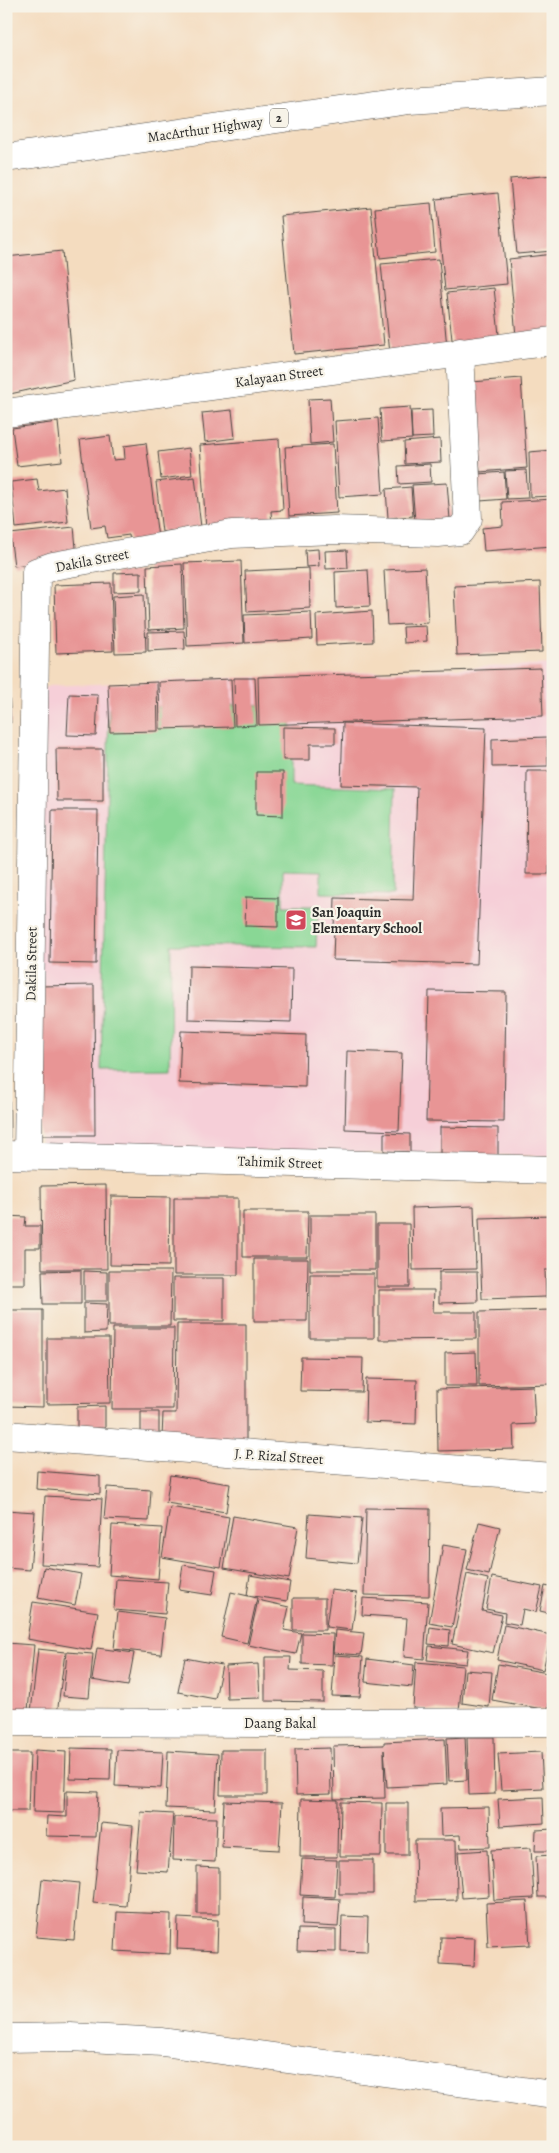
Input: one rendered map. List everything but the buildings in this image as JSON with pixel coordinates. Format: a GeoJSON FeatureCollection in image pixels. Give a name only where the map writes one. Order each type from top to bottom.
{"type":"FeatureCollection","features":[{"type":"Feature","properties":{"kind":"main road","name":"MacArthur Highway"},"geometry":{"type":"LineString","coordinates":[[6,158],[409,100],[553,91]]}},
{"type":"Feature","properties":{"kind":"main road","name":"Kalayaan Street"},"geometry":{"type":"LineString","coordinates":[[6,413],[553,341]]}},
{"type":"Feature","properties":{"kind":"main road","name":"Dakila Street"},"geometry":{"type":"LineString","coordinates":[[17,1155],[36,572],[53,566],[232,534],[334,530],[438,533],[460,531],[468,519],[460,352]]}},
{"type":"Feature","properties":{"kind":"main road","name":"Tahimik Street"},"geometry":{"type":"LineString","coordinates":[[17,1155],[553,1170]]}},
{"type":"Feature","properties":{"kind":"main road","name":"J. P. Rizal Street"},"geometry":{"type":"LineString","coordinates":[[6,1435],[553,1477]]}},
{"type":"Feature","properties":{"kind":"main road","name":"Daang Bakal"},"geometry":{"type":"LineString","coordinates":[[6,1722],[553,1722]]}},
{"type":"Feature","properties":{"kind":"main road"},"geometry":{"type":"LineString","coordinates":[[6,2038],[70,2037],[162,2042],[553,2095]]}},
{"type":"Feature","properties":{"kind":"shaded area","name":"San Joaquin Elementary School"},"geometry":{"type":"Polygon","coordinates":[[[553,664],[553,1156],[41,1148],[37,691],[49,686],[553,664]]]}},
{"type":"Feature","properties":{"kind":"green space"},"geometry":{"type":"Polygon","coordinates":[[[291,704],[291,785],[395,789],[393,895],[321,893],[321,871],[283,870],[283,906],[318,906],[316,947],[171,945],[170,1069],[101,1070],[109,708],[291,704]]]}},
{"type":"Feature","properties":{"kind":"place","name":"San Joaquin Elementary School"},"geometry":{"type":"Point","coordinates":[296,920]}}]}
